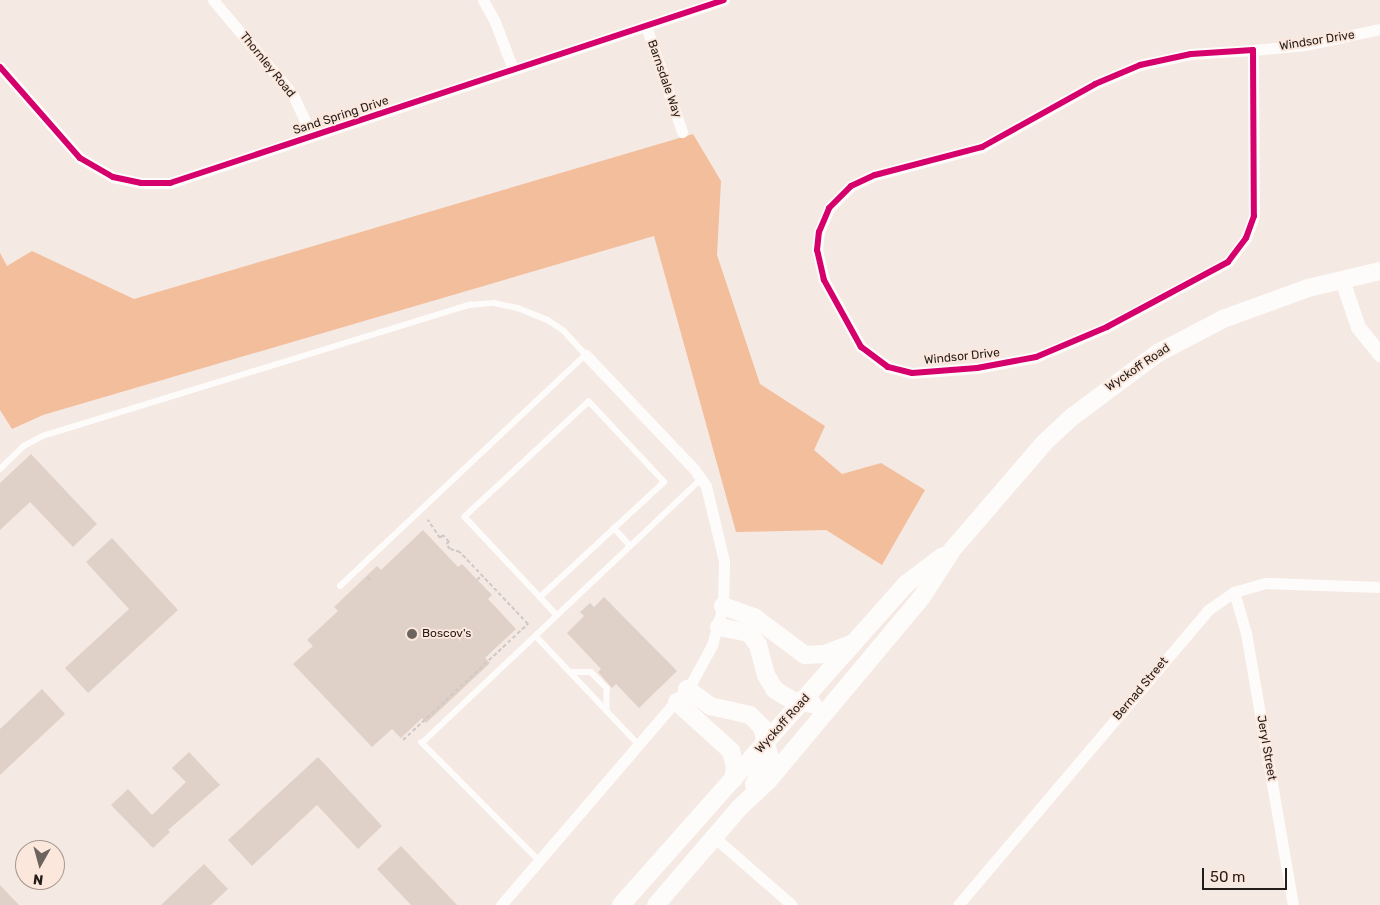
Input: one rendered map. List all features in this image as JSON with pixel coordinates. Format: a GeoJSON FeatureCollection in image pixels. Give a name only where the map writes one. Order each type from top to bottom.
{"type":"FeatureCollection","features":[{"type":"Feature","properties":{"kind":"main road","name":"Wyckoff Road"},"geometry":{"type":"LineString","coordinates":[[656,905],[739,808],[768,781],[922,597],[952,550],[1045,442],[1124,376],[1187,336],[1231,315],[1276,298],[1380,271]]}},
{"type":"Feature","properties":{"kind":"main road","name":"Wyckoff Road"},"geometry":{"type":"LineString","coordinates":[[621,905],[768,742],[906,584],[952,550]]}},
{"type":"Feature","properties":{"kind":"main road"},"geometry":{"type":"LineString","coordinates":[[723,606],[754,617],[806,655],[825,654],[853,643]]}},
{"type":"Feature","properties":{"kind":"main road"},"geometry":{"type":"LineString","coordinates":[[719,627],[749,633],[760,650],[766,675],[772,687],[783,696],[802,703],[837,698]]}},
{"type":"Feature","properties":{"kind":"main road"},"geometry":{"type":"LineString","coordinates":[[682,696],[710,706],[750,715],[762,727],[768,742],[766,766],[739,808]]}},
{"type":"Feature","properties":{"kind":"main road"},"geometry":{"type":"LineString","coordinates":[[682,696],[731,751],[735,767],[733,780]]}},
{"type":"Feature","properties":{"kind":"street","name":"Thornley Road"},"geometry":{"type":"LineString","coordinates":[[213,0],[288,87],[312,136]]}},
{"type":"Feature","properties":{"kind":"street"},"geometry":{"type":"LineString","coordinates":[[483,0],[514,69]]}},
{"type":"Feature","properties":{"kind":"street","name":"Sand Spring Drive"},"geometry":{"type":"LineString","coordinates":[[0,68],[71,150],[106,174],[131,181],[160,184],[180,180],[724,0]]}},
{"type":"Feature","properties":{"kind":"street","name":"Barnsdale Way"},"geometry":{"type":"LineString","coordinates":[[646,26],[682,132]]}},
{"type":"Feature","properties":{"kind":"street","name":"Windsor Drive"},"geometry":{"type":"LineString","coordinates":[[1253,50],[1255,206],[1246,238],[1228,262],[1107,327],[1036,357],[984,367],[912,373],[888,366],[862,346],[824,280],[817,250],[819,232],[829,208],[851,186],[875,175],[952,157],[982,147],[1095,84],[1140,65],[1183,56],[1305,45],[1380,29]]}},
{"type":"Feature","properties":{"kind":"street"},"geometry":{"type":"LineString","coordinates":[[1342,280],[1358,327],[1380,354]]}},
{"type":"Feature","properties":{"kind":"street"},"geometry":{"type":"LineString","coordinates":[[501,905],[682,696],[704,662],[719,627],[723,606],[726,582],[722,549],[710,496],[702,478],[586,355]]}},
{"type":"Feature","properties":{"kind":"street","name":"Bernad Street"},"geometry":{"type":"LineString","coordinates":[[958,905],[1201,616],[1234,592],[1266,583],[1380,587]]}},
{"type":"Feature","properties":{"kind":"street","name":"Jeryl Street"},"geometry":{"type":"LineString","coordinates":[[1234,592],[1246,633],[1293,905]]}},
{"type":"Feature","properties":{"kind":"street"},"geometry":{"type":"LineString","coordinates":[[714,837],[792,905]]}},
{"type":"Feature","properties":{"kind":"lane"},"geometry":{"type":"LineString","coordinates":[[0,469],[24,446],[43,436],[470,304],[506,304],[541,317],[563,330],[586,355],[341,586]]}},
{"type":"Feature","properties":{"kind":"lane"},"geometry":{"type":"LineString","coordinates":[[540,597],[664,482],[589,402],[465,517],[557,616]]}},
{"type":"Feature","properties":{"kind":"lane"},"geometry":{"type":"LineString","coordinates":[[540,862],[422,743],[702,478]]}},
{"type":"Feature","properties":{"kind":"lane"},"geometry":{"type":"LineString","coordinates":[[614,528],[630,545]]}},
{"type":"Feature","properties":{"kind":"lane"},"geometry":{"type":"LineString","coordinates":[[536,636],[639,746]]}},
{"type":"Feature","properties":{"kind":"lane"},"geometry":{"type":"LineString","coordinates":[[570,672],[591,672],[607,688],[609,695],[606,711]]}},
{"type":"Feature","properties":{"kind":"path"},"geometry":{"type":"LineString","coordinates":[[403,740],[528,624],[460,552],[450,549],[446,544],[448,542],[443,536],[440,538],[428,520]]}},
{"type":"Feature","properties":{"kind":"path"},"geometry":{"type":"LineString","coordinates":[[478,580],[482,575]]}},
{"type":"Feature","properties":{"kind":"path"},"geometry":{"type":"LineString","coordinates":[[367,577],[370,580]]}},
{"type":"Feature","properties":{"kind":"shaded area"},"geometry":{"type":"Polygon","coordinates":[[[693,134],[721,181],[717,255],[760,384],[825,426],[814,450],[842,474],[881,463],[925,490],[882,565],[826,530],[736,532],[654,236],[43,415],[12,429],[0,410],[0,253],[7,266],[32,251],[134,299],[693,134]]]}},
{"type":"Feature","properties":{"kind":"building"},"geometry":{"type":"Polygon","coordinates":[[[31,454],[97,524],[73,547],[30,502],[0,530],[0,483],[31,454]]]}},
{"type":"Feature","properties":{"kind":"building","name":"Boscov's"},"geometry":{"type":"Polygon","coordinates":[[[423,530],[458,567],[462,564],[492,595],[488,599],[516,629],[485,658],[490,663],[426,723],[422,718],[401,738],[392,729],[372,747],[293,664],[313,646],[307,640],[338,611],[334,607],[377,566],[381,570],[423,530]]]}},
{"type":"Feature","properties":{"kind":"building"},"geometry":{"type":"Polygon","coordinates":[[[112,538],[178,610],[88,693],[65,668],[129,609],[86,562],[112,538]]]}},
{"type":"Feature","properties":{"kind":"building"},"geometry":{"type":"Polygon","coordinates":[[[604,597],[677,671],[639,708],[616,684],[612,688],[598,672],[601,669],[567,633],[584,616],[580,612],[590,603],[594,607],[604,597]]]}},
{"type":"Feature","properties":{"kind":"building"},"geometry":{"type":"Polygon","coordinates":[[[42,689],[65,714],[0,775],[0,729],[42,689]]]}},
{"type":"Feature","properties":{"kind":"building"},"geometry":{"type":"Polygon","coordinates":[[[189,752],[220,785],[168,830],[170,832],[153,848],[111,805],[128,789],[152,815],[186,782],[172,768],[189,752]]]}},
{"type":"Feature","properties":{"kind":"building"},"geometry":{"type":"Polygon","coordinates":[[[318,757],[382,826],[358,849],[317,805],[252,866],[228,840],[318,757]]]}},
{"type":"Feature","properties":{"kind":"building"},"geometry":{"type":"Polygon","coordinates":[[[401,846],[457,905],[411,905],[377,869],[401,846]]]}},
{"type":"Feature","properties":{"kind":"building"},"geometry":{"type":"Polygon","coordinates":[[[204,864],[228,889],[211,905],[161,905],[204,864]]]}},
{"type":"Feature","properties":{"kind":"building"},"geometry":{"type":"Polygon","coordinates":[[[0,885],[19,905],[0,905],[0,885]]]}},
{"type":"Feature","properties":{"kind":"cycle path"},"geometry":{"type":"LineString","coordinates":[[0,67],[80,158],[113,177],[141,183],[170,183],[724,0]]}},
{"type":"Feature","properties":{"kind":"cycle path"},"geometry":{"type":"LineString","coordinates":[[1253,50],[1254,216],[1246,238],[1228,262],[1107,327],[1036,357],[977,368],[912,373],[888,367],[861,347],[824,280],[817,250],[819,232],[829,208],[851,186],[875,175],[982,147],[1095,84],[1140,65],[1191,54],[1253,50]]}},
{"type":"Feature","properties":{"kind":"place","name":"Boscov's"},"geometry":{"type":"Point","coordinates":[412,634]}}]}
